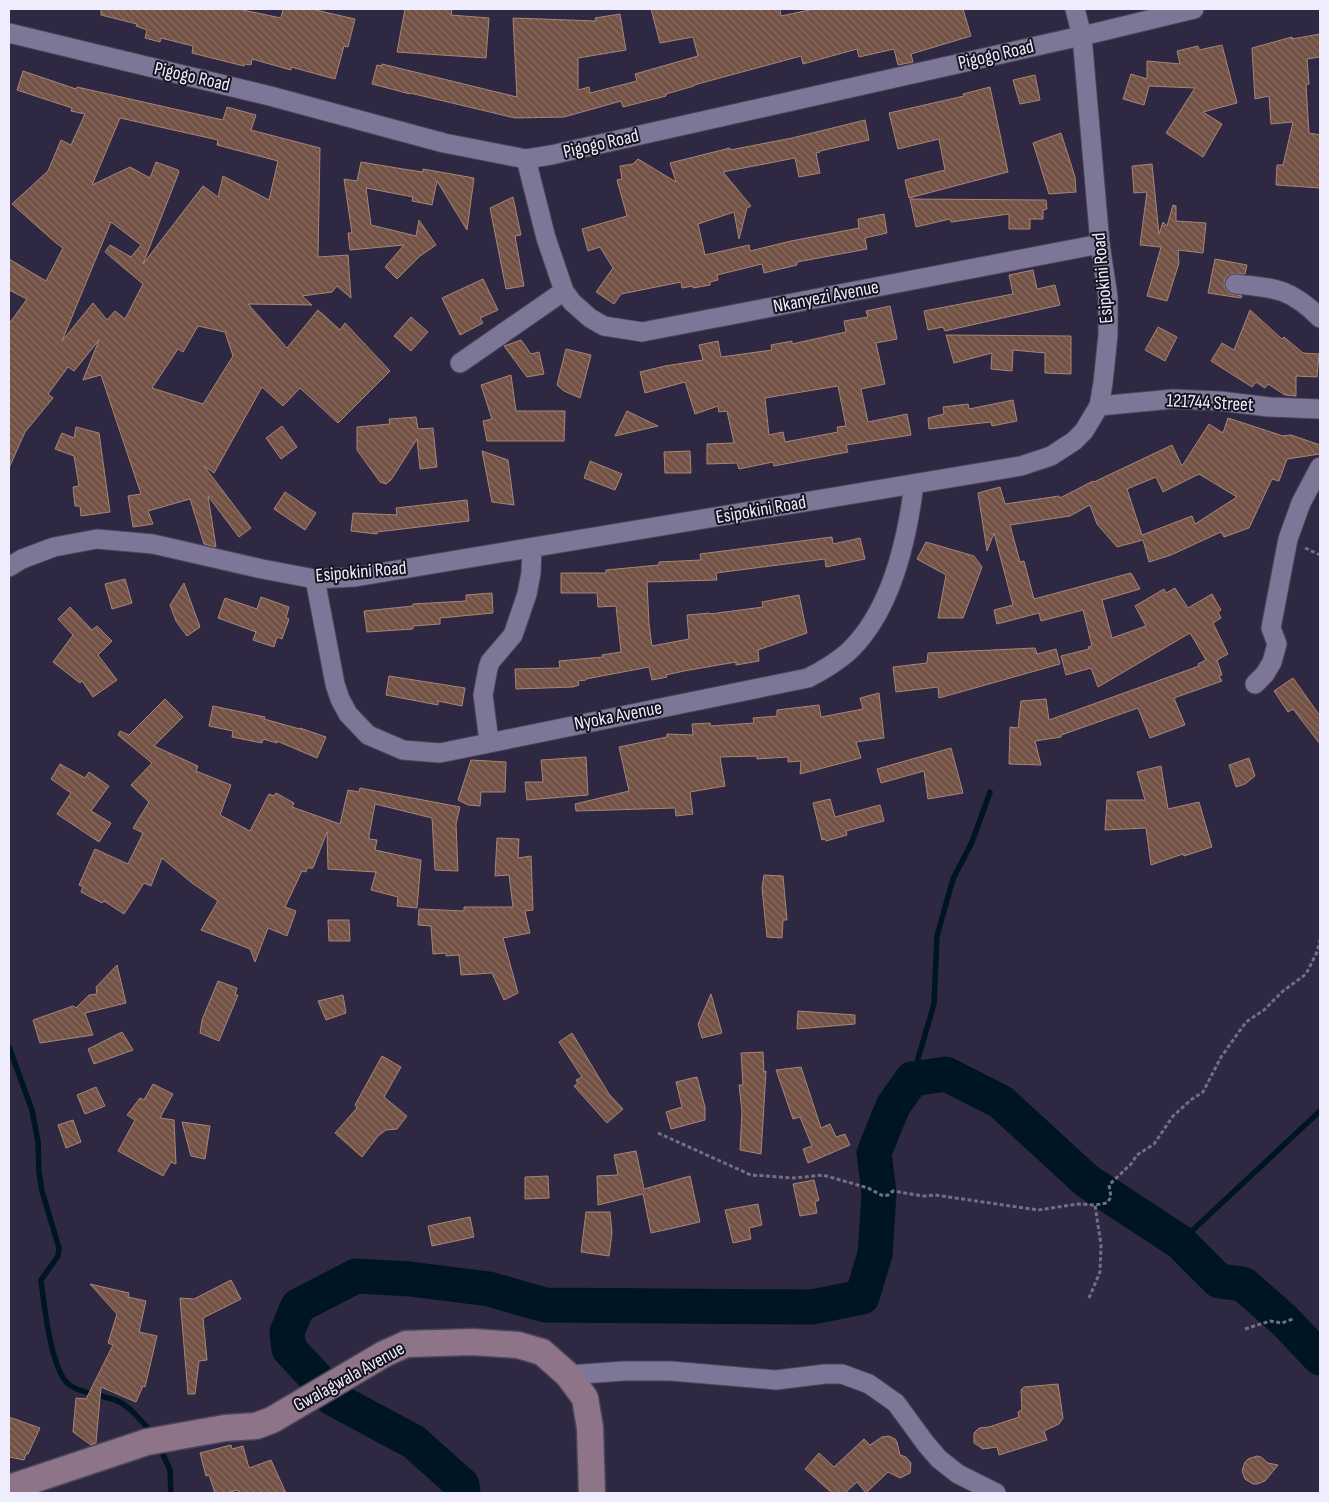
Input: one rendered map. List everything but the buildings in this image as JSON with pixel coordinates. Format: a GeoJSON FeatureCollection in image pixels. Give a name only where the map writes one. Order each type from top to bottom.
{"type":"FeatureCollection","features":[{"type":"Feature","properties":{"kind":"street","name":"Esipokini Road"},"geometry":{"type":"LineString","coordinates":[[9,567],[22,559],[54,547],[97,539],[153,544],[315,579],[355,577],[1020,466],[1051,456],[1074,441],[1084,431],[1100,406],[1108,335],[1108,297],[1100,244],[1082,36],[1075,9]]}},
{"type":"Feature","properties":{"kind":"street","name":"Pigogo Road"},"geometry":{"type":"LineString","coordinates":[[9,33],[270,96],[444,143],[526,159],[551,156],[1194,9]]}},
{"type":"Feature","properties":{"kind":"street","name":"Nkanyezi Avenue"},"geometry":{"type":"LineString","coordinates":[[526,159],[546,238],[564,291],[584,313],[604,326],[642,332],[1100,244]]}},
{"type":"Feature","properties":{"kind":"street"},"geometry":{"type":"LineString","coordinates":[[1235,284],[1274,288],[1318,308]]}},
{"type":"Feature","properties":{"kind":"street"},"geometry":{"type":"LineString","coordinates":[[460,363],[564,291]]}},
{"type":"Feature","properties":{"kind":"street","name":"121744 Street"},"geometry":{"type":"LineString","coordinates":[[1100,406],[1173,399],[1320,409]]}},
{"type":"Feature","properties":{"kind":"street"},"geometry":{"type":"LineString","coordinates":[[1255,684],[1265,674],[1272,662],[1277,644],[1271,628],[1288,540],[1301,503],[1320,467]]}},
{"type":"Feature","properties":{"kind":"street","name":"Nyoka Avenue"},"geometry":{"type":"LineString","coordinates":[[315,579],[335,684],[348,714],[368,735],[403,750],[440,753],[808,678],[830,666],[864,635],[884,601],[898,564],[910,519],[914,484]]}},
{"type":"Feature","properties":{"kind":"street"},"geometry":{"type":"LineString","coordinates":[[489,742],[483,695],[488,668],[490,662],[513,635],[527,594],[531,573],[532,548]]}},
{"type":"Feature","properties":{"kind":"street","name":"Gwalagwala Avenue"},"geometry":{"type":"LineString","coordinates":[[9,1488],[147,1442],[225,1428],[256,1426],[272,1420],[384,1354],[406,1344],[472,1342],[518,1346],[542,1352],[568,1375],[585,1398],[590,1428],[592,1493]]}},
{"type":"Feature","properties":{"kind":"street"},"geometry":{"type":"LineString","coordinates":[[568,1375],[624,1371],[671,1371],[776,1380],[825,1374],[842,1374],[869,1384],[896,1403],[926,1444],[939,1458],[958,1474],[996,1493]]}},
{"type":"Feature","properties":{"kind":"path"},"geometry":{"type":"LineString","coordinates":[[658,1133],[751,1174],[794,1178],[823,1175],[868,1188],[883,1196],[893,1191],[1038,1210],[1078,1204],[1095,1206],[1107,1203],[1111,1197],[1109,1185],[1131,1164],[1137,1154],[1154,1144],[1173,1116],[1203,1092],[1221,1057],[1246,1022],[1264,1010],[1306,974],[1317,952],[1320,940]]}},
{"type":"Feature","properties":{"kind":"path"},"geometry":{"type":"LineString","coordinates":[[1090,1298],[1100,1272],[1101,1245],[1095,1206]]}},
{"type":"Feature","properties":{"kind":"path"},"geometry":{"type":"LineString","coordinates":[[1245,1330],[1270,1321],[1282,1323],[1293,1319]]}},
{"type":"Feature","properties":{"kind":"waterway"},"geometry":{"type":"LineString","coordinates":[[912,1079],[934,1004],[937,936],[953,879],[972,842],[990,792]]}},
{"type":"Feature","properties":{"kind":"waterway"},"geometry":{"type":"LineString","coordinates":[[9,1047],[32,1110],[38,1142],[42,1191],[59,1248],[58,1256],[41,1280],[50,1338],[58,1368],[64,1379],[76,1389],[115,1400],[125,1405],[152,1434]]}},
{"type":"Feature","properties":{"kind":"waterway"},"geometry":{"type":"LineString","coordinates":[[318,1380],[289,1349],[287,1332],[298,1306],[356,1276],[410,1279],[489,1289],[545,1305],[812,1307],[862,1297],[875,1254],[879,1193],[874,1153],[893,1106],[912,1079],[946,1074],[1001,1102],[1087,1181],[1180,1242],[1219,1281],[1243,1284],[1285,1321],[1320,1358]]}},
{"type":"Feature","properties":{"kind":"waterway"},"geometry":{"type":"LineString","coordinates":[[1180,1242],[1320,1111]]}},
{"type":"Feature","properties":{"kind":"waterway"},"geometry":{"type":"LineString","coordinates":[[332,1398],[414,1442],[462,1485],[463,1493]]}},
{"type":"Feature","properties":{"kind":"waterway"},"geometry":{"type":"LineString","coordinates":[[159,1446],[170,1470],[171,1493]]}}]}
